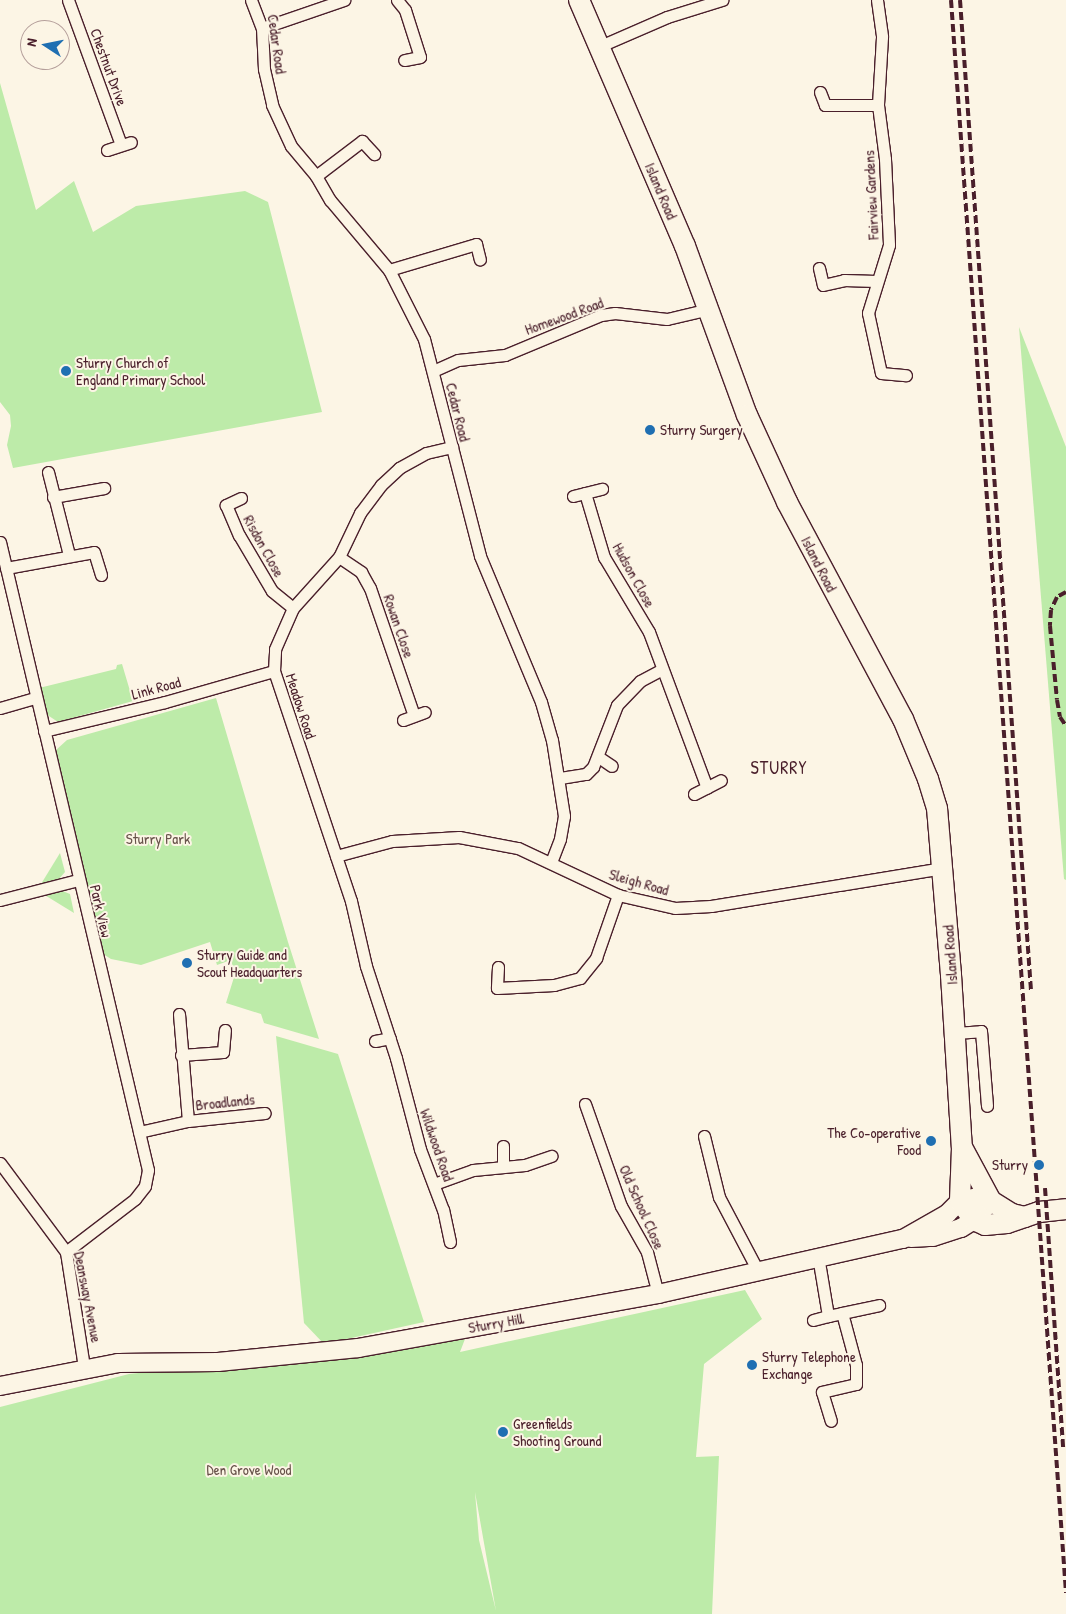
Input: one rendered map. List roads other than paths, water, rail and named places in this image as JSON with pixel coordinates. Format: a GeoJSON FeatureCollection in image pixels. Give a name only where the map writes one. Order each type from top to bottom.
{"type":"FeatureCollection","features":[{"type":"Feature","properties":{"kind":"highway","name":"Island Road"},"geometry":{"type":"LineString","coordinates":[[578,0],[685,246],[738,392],[787,502],[918,754],[937,808],[943,868],[962,1148],[960,1201]]}},
{"type":"Feature","properties":{"kind":"highway","name":"Island Road"},"geometry":{"type":"LineString","coordinates":[[962,1148],[988,1198]]}},
{"type":"Feature","properties":{"kind":"highway"},"geometry":{"type":"LineString","coordinates":[[988,1198],[1012,1214],[1025,1217]]}},
{"type":"Feature","properties":{"kind":"highway"},"geometry":{"type":"LineString","coordinates":[[960,1201],[974,1220],[984,1225],[1006,1223],[1025,1217],[1066,1209]]}},
{"type":"Feature","properties":{"kind":"main road","name":"Sturry Hill"},"geometry":{"type":"LineString","coordinates":[[902,1239],[947,1214],[960,1201],[988,1198]]}},
{"type":"Feature","properties":{"kind":"main road","name":"Sturry Hill"},"geometry":{"type":"LineString","coordinates":[[0,1386],[84,1367],[152,1361],[218,1362],[312,1354],[658,1294],[818,1256],[902,1239],[933,1237],[961,1228],[974,1220],[988,1198]]}},
{"type":"Feature","properties":{"kind":"street","name":"Chestnut Drive"},"geometry":{"type":"LineString","coordinates":[[68,0],[126,143],[107,150]]}},
{"type":"Feature","properties":{"kind":"street","name":"Cedar Road"},"geometry":{"type":"LineString","coordinates":[[251,0],[262,28],[264,69],[272,106],[291,146],[316,176],[330,200],[389,270],[424,340],[480,556],[541,702],[560,778],[564,816],[560,839],[551,862]]}},
{"type":"Feature","properties":{"kind":"street"},"geometry":{"type":"LineString","coordinates":[[262,28],[344,0]]}},
{"type":"Feature","properties":{"kind":"street"},"geometry":{"type":"LineString","coordinates":[[397,0],[405,10],[420,56],[404,60]]}},
{"type":"Feature","properties":{"kind":"street"},"geometry":{"type":"LineString","coordinates":[[598,47],[666,16],[722,0]]}},
{"type":"Feature","properties":{"kind":"street","name":"Fairview Gardens"},"geometry":{"type":"LineString","coordinates":[[877,0],[882,37],[878,105],[885,159],[889,246],[876,281],[868,314],[881,373],[906,375]]}},
{"type":"Feature","properties":{"kind":"street"},"geometry":{"type":"LineString","coordinates":[[820,92],[825,105],[878,105]]}},
{"type":"Feature","properties":{"kind":"street"},"geometry":{"type":"LineString","coordinates":[[316,176],[362,141],[374,154]]}},
{"type":"Feature","properties":{"kind":"street"},"geometry":{"type":"LineString","coordinates":[[389,270],[476,244],[480,260]]}},
{"type":"Feature","properties":{"kind":"street"},"geometry":{"type":"LineString","coordinates":[[818,268],[823,285],[844,280],[876,281]]}},
{"type":"Feature","properties":{"kind":"street","name":"Homewood Road"},"geometry":{"type":"LineString","coordinates":[[433,371],[458,360],[504,355],[601,315],[615,313],[667,319],[709,309]]}},
{"type":"Feature","properties":{"kind":"street","name":"Meadow Road"},"geometry":{"type":"LineString","coordinates":[[396,1058],[366,966],[336,856],[274,671],[275,649],[293,608],[339,557],[360,512],[381,486],[399,468],[426,454],[452,446]]}},
{"type":"Feature","properties":{"kind":"street"},"geometry":{"type":"LineString","coordinates":[[48,472],[69,555]]}},
{"type":"Feature","properties":{"kind":"street"},"geometry":{"type":"LineString","coordinates":[[53,497],[104,488]]}},
{"type":"Feature","properties":{"kind":"street"},"geometry":{"type":"LineString","coordinates":[[573,496],[602,489]]}},
{"type":"Feature","properties":{"kind":"street","name":"Hudson Close"},"geometry":{"type":"LineString","coordinates":[[585,493],[604,557],[649,632],[661,670],[707,788]]}},
{"type":"Feature","properties":{"kind":"street","name":"Risdon Close"},"geometry":{"type":"LineString","coordinates":[[241,498],[226,505],[239,535],[272,591],[293,608]]}},
{"type":"Feature","properties":{"kind":"street","name":"Park View"},"geometry":{"type":"LineString","coordinates":[[0,542],[78,880],[148,1170],[145,1186],[135,1199],[66,1252]]}},
{"type":"Feature","properties":{"kind":"street"},"geometry":{"type":"LineString","coordinates":[[6,568],[69,555],[94,552],[101,576]]}},
{"type":"Feature","properties":{"kind":"street","name":"Rowan Close"},"geometry":{"type":"LineString","coordinates":[[339,557],[362,572],[370,588],[414,716]]}},
{"type":"Feature","properties":{"kind":"street"},"geometry":{"type":"LineString","coordinates":[[560,778],[586,774],[600,758],[617,705],[640,681],[661,670]]}},
{"type":"Feature","properties":{"kind":"street","name":"Link Road"},"geometry":{"type":"LineString","coordinates":[[44,731],[165,702],[274,671]]}},
{"type":"Feature","properties":{"kind":"street"},"geometry":{"type":"LineString","coordinates":[[0,708],[36,698]]}},
{"type":"Feature","properties":{"kind":"street"},"geometry":{"type":"LineString","coordinates":[[600,758],[612,766]]}},
{"type":"Feature","properties":{"kind":"street"},"geometry":{"type":"LineString","coordinates":[[694,794],[721,780]]}},
{"type":"Feature","properties":{"kind":"street","name":"Sleigh Road"},"geometry":{"type":"LineString","coordinates":[[336,856],[392,841],[459,837],[518,848],[618,894],[675,908],[711,906],[832,883],[943,868]]}},
{"type":"Feature","properties":{"kind":"street"},"geometry":{"type":"LineString","coordinates":[[0,900],[78,880]]}},
{"type":"Feature","properties":{"kind":"street"},"geometry":{"type":"LineString","coordinates":[[498,967],[497,988],[554,985],[580,978],[596,958],[618,894]]}},
{"type":"Feature","properties":{"kind":"street","name":"Broadlands"},"geometry":{"type":"LineString","coordinates":[[179,1014],[188,1121]]}},
{"type":"Feature","properties":{"kind":"street"},"geometry":{"type":"LineString","coordinates":[[181,1055],[223,1052],[225,1030]]}},
{"type":"Feature","properties":{"kind":"street"},"geometry":{"type":"LineString","coordinates":[[955,1032],[981,1031],[987,1106]]}},
{"type":"Feature","properties":{"kind":"street"},"geometry":{"type":"LineString","coordinates":[[374,1041],[390,1038]]}},
{"type":"Feature","properties":{"kind":"street","name":"Wildwood Road"},"geometry":{"type":"LineString","coordinates":[[396,1058],[420,1150],[434,1184],[450,1242]]}},
{"type":"Feature","properties":{"kind":"street","name":"Old School Close"},"geometry":{"type":"LineString","coordinates":[[585,1104],[621,1206],[647,1252],[658,1294]]}},
{"type":"Feature","properties":{"kind":"street","name":"Broadlands"},"geometry":{"type":"LineString","coordinates":[[139,1132],[188,1121],[265,1113]]}},
{"type":"Feature","properties":{"kind":"street"},"geometry":{"type":"LineString","coordinates":[[704,1136],[719,1197],[757,1269]]}},
{"type":"Feature","properties":{"kind":"street"},"geometry":{"type":"LineString","coordinates":[[503,1146],[503,1167]]}},
{"type":"Feature","properties":{"kind":"street"},"geometry":{"type":"LineString","coordinates":[[434,1184],[473,1170],[525,1165],[551,1156]]}},
{"type":"Feature","properties":{"kind":"street","name":"Deansway Avenue"},"geometry":{"type":"LineString","coordinates":[[0,1163],[66,1252],[84,1367]]}},
{"type":"Feature","properties":{"kind":"street"},"geometry":{"type":"LineString","coordinates":[[818,1256],[828,1316]]}},
{"type":"Feature","properties":{"kind":"street"},"geometry":{"type":"LineString","coordinates":[[812,1320],[879,1305]]}},
{"type":"Feature","properties":{"kind":"street"},"geometry":{"type":"LineString","coordinates":[[831,1421],[822,1392],[856,1384],[856,1365],[842,1313]]}},
{"type":"Feature","properties":{"kind":"railway"},"geometry":{"type":"LineString","coordinates":[[951,0],[1066,1593]]}},
{"type":"Feature","properties":{"kind":"railway"},"geometry":{"type":"LineString","coordinates":[[960,0],[1031,991]]}},
{"type":"Feature","properties":{"kind":"railway"},"geometry":{"type":"LineString","coordinates":[[1066,592],[1057,597],[1051,610],[1050,626],[1057,700],[1060,717],[1066,726]]}},
{"type":"Feature","properties":{"kind":"railway"},"geometry":{"type":"LineString","coordinates":[[1045,1188],[1063,1447]]}},
{"type":"Feature","properties":{"kind":"place","name":"Sturry Church of England Primary School"},"geometry":{"type":"Point","coordinates":[66,371]}},
{"type":"Feature","properties":{"kind":"place","name":"Sturry Surgery"},"geometry":{"type":"Point","coordinates":[650,430]}},
{"type":"Feature","properties":{"kind":"place","name":"Sturry Guide and Scout Headquarters"},"geometry":{"type":"Point","coordinates":[187,963]}},
{"type":"Feature","properties":{"kind":"place","name":"The Co-operative Food"},"geometry":{"type":"Point","coordinates":[931,1141]}},
{"type":"Feature","properties":{"kind":"place","name":"Sturry"},"geometry":{"type":"Point","coordinates":[1039,1165]}},
{"type":"Feature","properties":{"kind":"place","name":"Sturry Telephone Exchange"},"geometry":{"type":"Point","coordinates":[752,1365]}},
{"type":"Feature","properties":{"kind":"place","name":"Greenfields Shooting Ground"},"geometry":{"type":"Point","coordinates":[503,1432]}},
{"type":"Feature","properties":{"kind":"district","name":"STURRY"},"geometry":{"type":"Point","coordinates":[779,768]}},
{"type":"Feature","properties":{"kind":"park label","name":"Sturry Park"},"geometry":{"type":"Point","coordinates":[158,839]}},
{"type":"Feature","properties":{"kind":"park label","name":"Den Grove Wood"},"geometry":{"type":"Point","coordinates":[249,1470]}}]}
